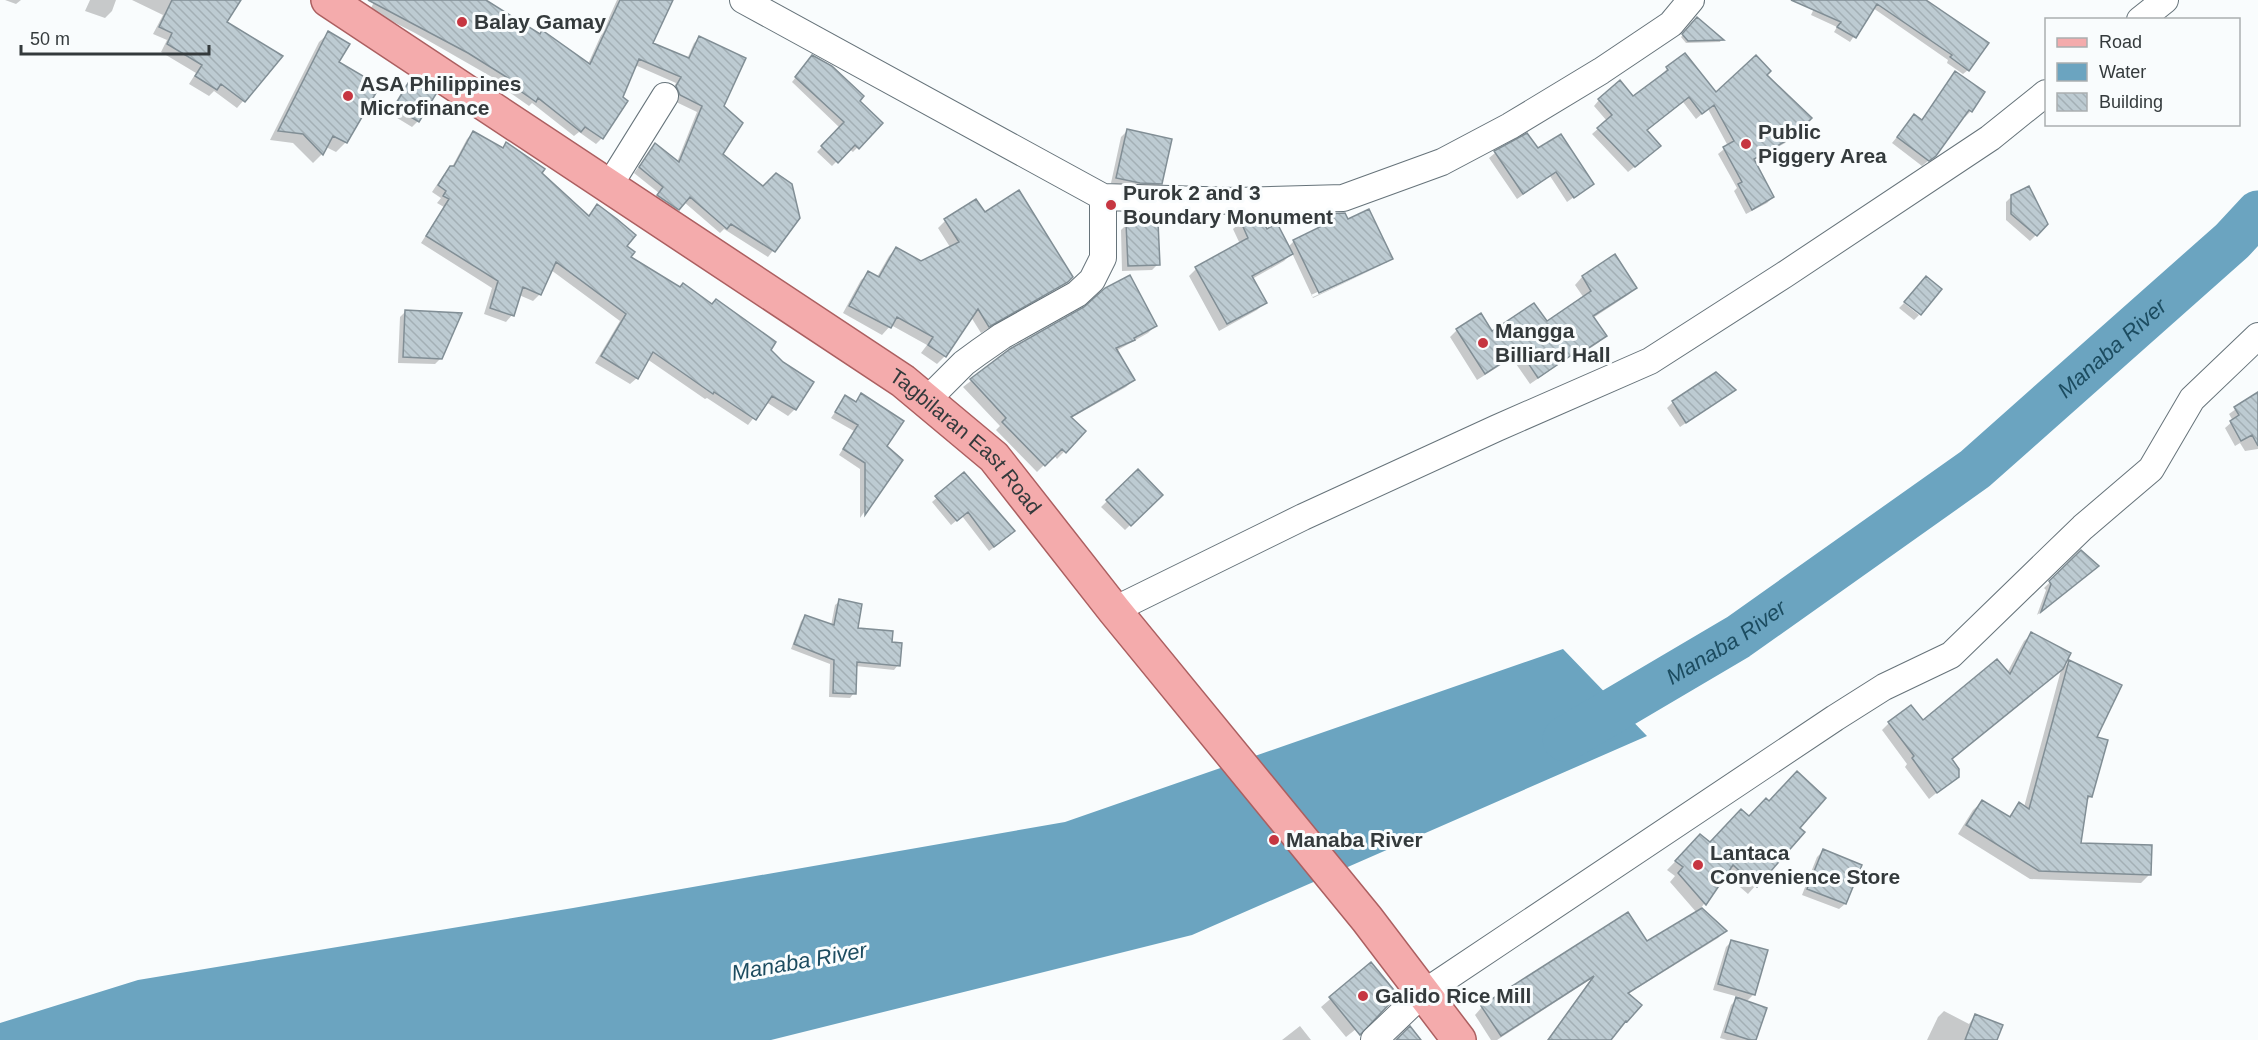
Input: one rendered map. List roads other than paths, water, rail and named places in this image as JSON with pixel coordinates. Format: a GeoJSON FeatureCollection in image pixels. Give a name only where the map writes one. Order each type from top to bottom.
{"type":"FeatureCollection","features":[{"type":"Feature","properties":{"kind":"main road","name":"Tagbilaran East Road"},"geometry":{"type":"LineString","coordinates":[[328,0],[903,381],[925,402],[994,457],[1120,617],[1367,919],[1459,1040]]}},
{"type":"Feature","properties":{"kind":"street"},"geometry":{"type":"LineString","coordinates":[[743,0],[1103,197],[1236,201],[1343,198],[1442,162],[1510,126],[1601,71],[1671,24],[1691,0]]}},
{"type":"Feature","properties":{"kind":"street"},"geometry":{"type":"LineString","coordinates":[[2142,18],[2165,0]]}},
{"type":"Feature","properties":{"kind":"street"},"geometry":{"type":"LineString","coordinates":[[1120,617],[1303,517],[1650,361],[1990,138],[2045,94]]}},
{"type":"Feature","properties":{"kind":"street"},"geometry":{"type":"LineString","coordinates":[[609,186],[665,96]]}},
{"type":"Feature","properties":{"kind":"street"},"geometry":{"type":"LineString","coordinates":[[925,402],[964,363],[979,352],[1002,336],[1077,294],[1092,280],[1103,258],[1103,197]]}},
{"type":"Feature","properties":{"kind":"street"},"geometry":{"type":"LineString","coordinates":[[1374,1040],[1422,994],[1835,718],[1884,687],[1951,655],[2083,527],[2151,470],[2192,399],[2258,336]]}},
{"type":"Feature","properties":{"kind":"water"},"geometry":{"type":"Polygon","coordinates":[[[1563,649],[1647,736],[1192,935],[771,1040],[0,1040],[0,1023],[138,980],[573,908],[1065,822],[1563,649]]]}},
{"type":"Feature","properties":{"kind":"waterway","name":"Manaba River"},"geometry":{"type":"LineString","coordinates":[[1565,739],[1738,637],[1975,469],[2232,241],[2258,213]]}},
{"type":"Feature","properties":{"kind":"place","name":"Balay Gamay"},"geometry":{"type":"Point","coordinates":[462,22]}},
{"type":"Feature","properties":{"kind":"place","name":"ASA Philippines Microfinance"},"geometry":{"type":"Point","coordinates":[348,96]}},
{"type":"Feature","properties":{"kind":"place","name":"Public Piggery Area"},"geometry":{"type":"Point","coordinates":[1746,144]}},
{"type":"Feature","properties":{"kind":"place","name":"Purok 2 and 3 Boundary Monument"},"geometry":{"type":"Point","coordinates":[1111,205]}},
{"type":"Feature","properties":{"kind":"place","name":"Mangga Billiard Hall"},"geometry":{"type":"Point","coordinates":[1483,343]}},
{"type":"Feature","properties":{"kind":"place","name":"Manaba River"},"geometry":{"type":"Point","coordinates":[1274,840]}},
{"type":"Feature","properties":{"kind":"place","name":"Lantaca Convenience Store"},"geometry":{"type":"Point","coordinates":[1698,865]}},
{"type":"Feature","properties":{"kind":"place","name":"Galido Rice Mill"},"geometry":{"type":"Point","coordinates":[1363,996]}}]}
